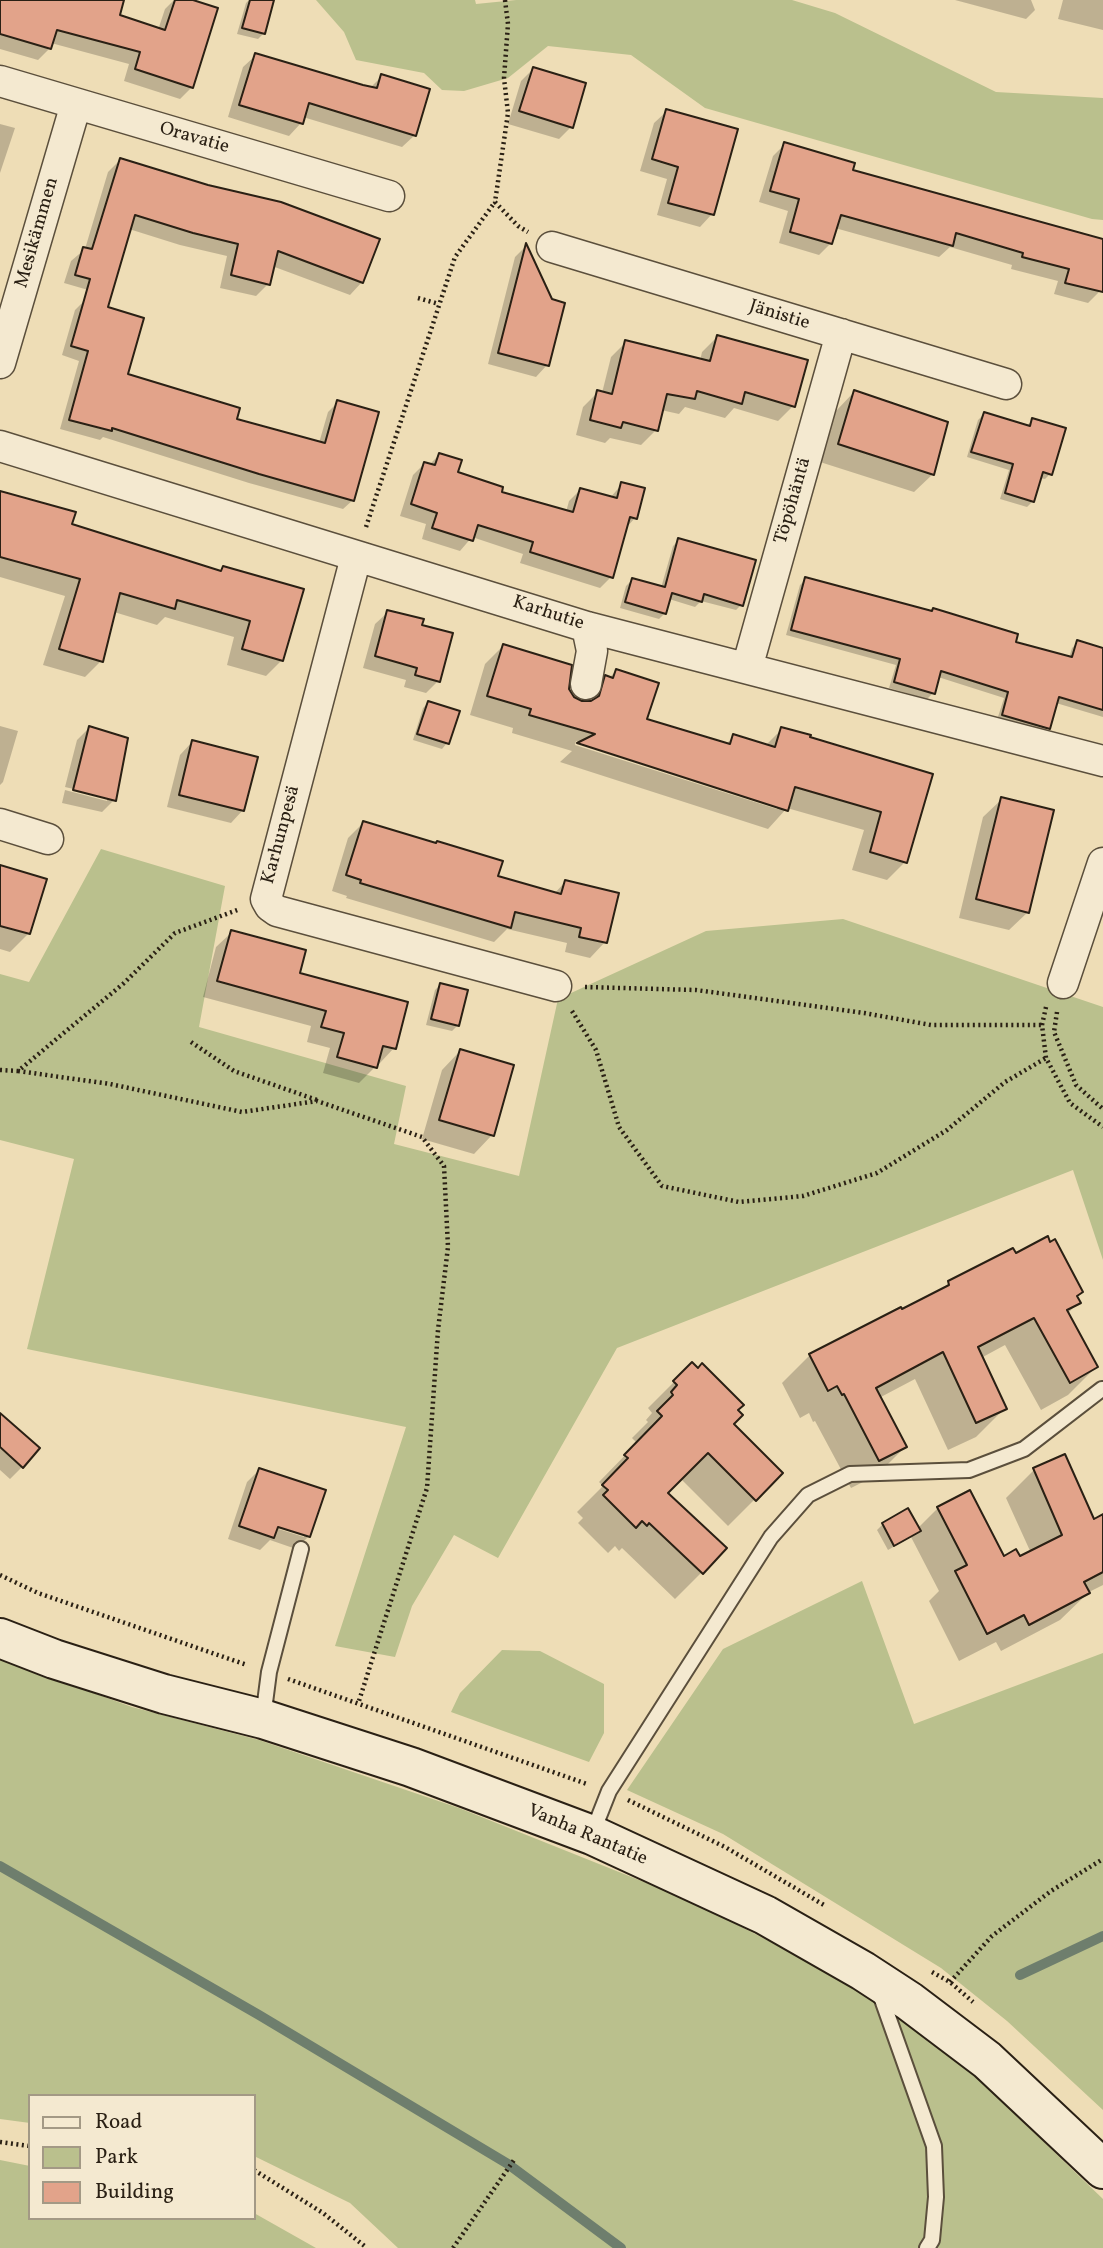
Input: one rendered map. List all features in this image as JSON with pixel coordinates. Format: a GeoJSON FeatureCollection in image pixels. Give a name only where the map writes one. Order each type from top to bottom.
{"type":"FeatureCollection","features":[{"type":"Feature","properties":{"kind":"main road","name":"Vanha Rantatie"},"geometry":{"type":"LineString","coordinates":[[0,1638],[54,1659],[164,1694],[263,1719],[411,1767],[592,1835],[765,1915],[909,2001],[987,2060],[1103,2169]]}},
{"type":"Feature","properties":{"kind":"street","name":"Oravatie"},"geometry":{"type":"LineString","coordinates":[[0,81],[389,196]]}},
{"type":"Feature","properties":{"kind":"street","name":"Mesikämmen"},"geometry":{"type":"LineString","coordinates":[[0,363],[76,104]]}},
{"type":"Feature","properties":{"kind":"street","name":"Jänistie"},"geometry":{"type":"LineString","coordinates":[[552,247],[1006,384]]}},
{"type":"Feature","properties":{"kind":"street","name":"Töpöhäntä"},"geometry":{"type":"LineString","coordinates":[[747,668],[841,334]]}},
{"type":"Feature","properties":{"kind":"street","name":"Karhutie"},"geometry":{"type":"LineString","coordinates":[[0,446],[587,627],[1103,761]]}},
{"type":"Feature","properties":{"kind":"street","name":"Karhunpesä"},"geometry":{"type":"LineString","coordinates":[[356,557],[266,899],[277,911],[556,986]]}},
{"type":"Feature","properties":{"kind":"street"},"geometry":{"type":"LineString","coordinates":[[586,684],[592,651],[587,627]]}},
{"type":"Feature","properties":{"kind":"street"},"geometry":{"type":"LineString","coordinates":[[0,824],[48,839]]}},
{"type":"Feature","properties":{"kind":"street"},"geometry":{"type":"LineString","coordinates":[[1062,983],[1103,863]]}},
{"type":"Feature","properties":{"kind":"lane"},"geometry":{"type":"LineString","coordinates":[[592,1835],[609,1791],[771,1536],[808,1495],[850,1474],[969,1470],[1024,1448],[1102,1389]]}},
{"type":"Feature","properties":{"kind":"lane"},"geometry":{"type":"LineString","coordinates":[[263,1719],[269,1672],[301,1549]]}},
{"type":"Feature","properties":{"kind":"lane"},"geometry":{"type":"LineString","coordinates":[[875,1979],[934,2146],[936,2197],[932,2240],[927,2248]]}},
{"type":"Feature","properties":{"kind":"path"},"geometry":{"type":"LineString","coordinates":[[356,557],[455,257],[495,202],[508,113],[504,78],[508,24],[505,0]]}},
{"type":"Feature","properties":{"kind":"path"},"geometry":{"type":"LineString","coordinates":[[495,202],[519,226],[552,247]]}},
{"type":"Feature","properties":{"kind":"path"},"geometry":{"type":"LineString","coordinates":[[418,298],[439,304]]}},
{"type":"Feature","properties":{"kind":"path"},"geometry":{"type":"LineString","coordinates":[[18,1071],[114,991],[175,933],[266,899]]}},
{"type":"Feature","properties":{"kind":"path"},"geometry":{"type":"LineString","coordinates":[[1062,983],[1047,1002],[1042,1025],[1046,1058],[1070,1103],[1103,1127]]}},
{"type":"Feature","properties":{"kind":"path"},"geometry":{"type":"LineString","coordinates":[[1062,983],[1054,1032],[1076,1085],[1103,1109]]}},
{"type":"Feature","properties":{"kind":"path"},"geometry":{"type":"LineString","coordinates":[[556,986],[696,990],[931,1025],[1042,1025]]}},
{"type":"Feature","properties":{"kind":"path"},"geometry":{"type":"LineString","coordinates":[[556,986],[596,1049],[619,1127],[662,1186],[738,1202],[803,1196],[877,1173],[947,1130],[1005,1082],[1046,1058]]}},
{"type":"Feature","properties":{"kind":"path"},"geometry":{"type":"LineString","coordinates":[[191,1042],[234,1071],[422,1137],[444,1166],[448,1247],[438,1330],[427,1488],[358,1704]]}},
{"type":"Feature","properties":{"kind":"path"},"geometry":{"type":"LineString","coordinates":[[0,1070],[110,1084],[242,1112],[317,1101]]}},
{"type":"Feature","properties":{"kind":"path"},"geometry":{"type":"LineString","coordinates":[[950,1982],[992,1936],[1051,1891],[1103,1859]]}},
{"type":"Feature","properties":{"kind":"path"},"geometry":{"type":"LineString","coordinates":[[0,2142],[28,2146]]}},
{"type":"Feature","properties":{"kind":"path"},"geometry":{"type":"LineString","coordinates":[[453,2248],[514,2160]]}},
{"type":"Feature","properties":{"kind":"path"},"geometry":{"type":"LineString","coordinates":[[256,2171],[323,2213],[367,2248]]}},
{"type":"Feature","properties":{"kind":"green space"},"geometry":{"type":"Polygon","coordinates":[[[316,0],[475,0],[476,4],[516,0],[792,0],[835,13],[996,92],[1103,98],[1103,220],[705,108],[631,55],[548,46],[508,78],[464,91],[442,90],[424,73],[356,60],[344,32],[316,0]]]}},
{"type":"Feature","properties":{"kind":"green space"},"geometry":{"type":"Polygon","coordinates":[[[101,849],[225,886],[199,1027],[406,1086],[394,1144],[519,1176],[558,999],[706,931],[843,919],[1103,1007],[1103,1260],[1073,1170],[617,1348],[498,1558],[454,1535],[412,1606],[395,1657],[335,1646],[406,1427],[27,1349],[74,1159],[0,1140],[0,974],[29,982],[101,849]]]}},
{"type":"Feature","properties":{"kind":"green space"},"geometry":{"type":"Polygon","coordinates":[[[862,1581],[914,1724],[1103,1653],[1103,2110],[1007,2021],[941,1968],[723,1834],[627,1790],[723,1649],[862,1581]]]}},
{"type":"Feature","properties":{"kind":"green space"},"geometry":{"type":"Polygon","coordinates":[[[502,1650],[540,1651],[604,1684],[604,1733],[589,1762],[451,1712],[460,1693],[502,1650]]]}},
{"type":"Feature","properties":{"kind":"green space"},"geometry":{"type":"Polygon","coordinates":[[[0,1659],[132,1707],[259,1740],[459,1808],[694,1902],[914,2017],[1103,2199],[1103,2248],[398,2248],[350,2203],[256,2157],[256,2094],[28,2094],[28,2123],[0,2119],[0,1659]]]}},
{"type":"Feature","properties":{"kind":"green space"},"geometry":{"type":"Polygon","coordinates":[[[0,2160],[28,2166],[28,2220],[256,2220],[256,2214],[316,2248],[0,2248],[0,2160]]]}},
{"type":"Feature","properties":{"kind":"building"},"geometry":{"type":"Polygon","coordinates":[[[0,0],[124,0],[120,15],[165,30],[175,0],[193,0],[218,8],[193,88],[135,69],[140,52],[57,30],[51,49],[0,34],[0,0]]]}},
{"type":"Feature","properties":{"kind":"building"},"geometry":{"type":"Polygon","coordinates":[[[250,0],[274,0],[265,34],[242,28],[250,0]]]}},
{"type":"Feature","properties":{"kind":"building"},"geometry":{"type":"Polygon","coordinates":[[[255,53],[377,88],[381,74],[430,89],[416,136],[309,103],[303,124],[239,105],[255,53]]]}},
{"type":"Feature","properties":{"kind":"building"},"geometry":{"type":"Polygon","coordinates":[[[533,67],[586,83],[573,128],[519,111],[533,67]]]}},
{"type":"Feature","properties":{"kind":"building"},"geometry":{"type":"Polygon","coordinates":[[[666,109],[738,129],[714,215],[668,203],[678,167],[652,159],[666,109]]]}},
{"type":"Feature","properties":{"kind":"building"},"geometry":{"type":"Polygon","coordinates":[[[784,142],[855,163],[853,170],[1103,239],[1103,292],[1065,283],[1069,269],[1022,257],[1023,253],[956,233],[953,246],[841,215],[832,244],[790,232],[799,199],[770,191],[784,142]]]}},
{"type":"Feature","properties":{"kind":"building"},"geometry":{"type":"Polygon","coordinates":[[[120,158],[208,185],[281,202],[380,239],[363,283],[278,251],[270,285],[231,275],[238,244],[135,215],[108,307],[144,318],[128,374],[240,408],[237,419],[325,443],[337,400],[379,412],[354,501],[112,428],[112,431],[69,420],[88,351],[71,346],[90,279],[75,275],[83,247],[92,249],[120,158]]]}},
{"type":"Feature","properties":{"kind":"building"},"geometry":{"type":"Polygon","coordinates":[[[526,243],[552,299],[565,303],[549,366],[498,353],[526,243]]]}},
{"type":"Feature","properties":{"kind":"building"},"geometry":{"type":"Polygon","coordinates":[[[717,335],[808,360],[795,407],[745,392],[742,404],[697,391],[695,399],[667,394],[658,431],[623,422],[621,428],[590,420],[597,390],[612,394],[625,340],[710,361],[717,335]]]}},
{"type":"Feature","properties":{"kind":"building"},"geometry":{"type":"Polygon","coordinates":[[[854,390],[948,422],[934,475],[838,444],[854,390]]]}},
{"type":"Feature","properties":{"kind":"building"},"geometry":{"type":"Polygon","coordinates":[[[984,412],[1030,426],[1032,418],[1066,428],[1052,475],[1043,472],[1034,502],[1005,493],[1013,464],[971,452],[984,412]]]}},
{"type":"Feature","properties":{"kind":"building"},"geometry":{"type":"Polygon","coordinates":[[[439,453],[462,460],[458,472],[503,487],[502,492],[573,512],[580,488],[617,498],[621,482],[645,488],[637,519],[630,517],[613,578],[530,552],[533,542],[478,525],[473,541],[432,528],[437,513],[411,504],[424,462],[435,465],[439,453]]]}},
{"type":"Feature","properties":{"kind":"building"},"geometry":{"type":"Polygon","coordinates":[[[0,491],[76,512],[72,524],[221,571],[223,566],[304,589],[283,661],[242,649],[250,621],[177,600],[175,609],[120,593],[103,662],[59,649],[80,579],[0,557],[0,491]]]}},
{"type":"Feature","properties":{"kind":"building"},"geometry":{"type":"Polygon","coordinates":[[[678,538],[756,560],[743,606],[704,594],[702,602],[672,593],[666,614],[625,602],[632,578],[665,587],[678,538]]]}},
{"type":"Feature","properties":{"kind":"building"},"geometry":{"type":"Polygon","coordinates":[[[805,577],[932,611],[933,608],[1018,634],[1016,642],[1072,657],[1077,640],[1103,648],[1103,710],[1059,697],[1050,729],[1002,715],[1008,692],[941,671],[935,694],[894,682],[900,659],[791,630],[805,577]]]}},
{"type":"Feature","properties":{"kind":"building"},"geometry":{"type":"Polygon","coordinates":[[[387,610],[424,619],[422,625],[453,633],[440,682],[415,675],[417,668],[375,656],[387,610]]]}},
{"type":"Feature","properties":{"kind":"building"},"geometry":{"type":"Polygon","coordinates":[[[503,644],[572,665],[569,689],[574,697],[582,701],[591,701],[599,696],[605,675],[613,678],[616,669],[659,683],[647,719],[730,744],[733,734],[775,747],[781,727],[933,774],[907,863],[870,852],[881,812],[795,787],[788,811],[577,743],[595,734],[529,715],[531,709],[487,696],[503,644]]]}},
{"type":"Feature","properties":{"kind":"building"},"geometry":{"type":"Polygon","coordinates":[[[428,701],[460,711],[449,744],[417,734],[428,701]]]}},
{"type":"Feature","properties":{"kind":"building"},"geometry":{"type":"Polygon","coordinates":[[[89,726],[128,738],[116,801],[73,790],[89,726]]]}},
{"type":"Feature","properties":{"kind":"building"},"geometry":{"type":"Polygon","coordinates":[[[192,740],[258,757],[244,811],[179,795],[192,740]]]}},
{"type":"Feature","properties":{"kind":"building"},"geometry":{"type":"Polygon","coordinates":[[[1001,797],[1054,810],[1029,913],[976,899],[1001,797]]]}},
{"type":"Feature","properties":{"kind":"building"},"geometry":{"type":"Polygon","coordinates":[[[363,821],[503,861],[498,876],[561,894],[565,880],[619,893],[607,943],[579,937],[581,928],[515,912],[511,928],[360,883],[361,880],[346,875],[363,821]]]}},
{"type":"Feature","properties":{"kind":"building"},"geometry":{"type":"Polygon","coordinates":[[[0,865],[47,879],[30,934],[0,926],[0,865]]]}},
{"type":"Feature","properties":{"kind":"building"},"geometry":{"type":"Polygon","coordinates":[[[231,930],[306,950],[300,973],[408,1002],[396,1049],[383,1046],[377,1068],[337,1057],[344,1033],[321,1027],[326,1011],[217,981],[231,930]]]}},
{"type":"Feature","properties":{"kind":"building"},"geometry":{"type":"Polygon","coordinates":[[[440,983],[468,990],[459,1026],[431,1019],[440,983]]]}},
{"type":"Feature","properties":{"kind":"building"},"geometry":{"type":"Polygon","coordinates":[[[460,1049],[514,1065],[494,1136],[439,1120],[460,1049]]]}},
{"type":"Feature","properties":{"kind":"building"},"geometry":{"type":"Polygon","coordinates":[[[1048,1236],[1050,1242],[1055,1239],[1083,1292],[1077,1296],[1081,1303],[1067,1310],[1098,1367],[1070,1383],[1034,1318],[978,1347],[1007,1409],[976,1423],[943,1352],[876,1388],[907,1447],[879,1461],[844,1394],[842,1395],[837,1386],[828,1391],[809,1354],[949,1285],[948,1281],[1013,1248],[1016,1253],[1048,1236]]]}},
{"type":"Feature","properties":{"kind":"building"},"geometry":{"type":"Polygon","coordinates":[[[692,1362],[698,1368],[702,1363],[744,1405],[738,1410],[743,1415],[734,1424],[783,1473],[756,1501],[708,1453],[668,1493],[727,1548],[703,1574],[649,1523],[647,1526],[642,1521],[636,1528],[603,1495],[608,1490],[602,1485],[628,1458],[624,1455],[662,1416],[657,1411],[673,1395],[671,1392],[677,1385],[673,1381],[692,1362]]]}},
{"type":"Feature","properties":{"kind":"building"},"geometry":{"type":"Polygon","coordinates":[[[0,1413],[40,1448],[23,1468],[0,1447],[0,1413]]]}},
{"type":"Feature","properties":{"kind":"building"},"geometry":{"type":"Polygon","coordinates":[[[1065,1454],[1094,1519],[1103,1514],[1103,1572],[1084,1582],[1090,1593],[1029,1625],[1024,1615],[987,1634],[955,1571],[967,1565],[937,1507],[970,1490],[1004,1556],[1016,1549],[1020,1556],[1062,1535],[1033,1468],[1065,1454]]]}},
{"type":"Feature","properties":{"kind":"building"},"geometry":{"type":"Polygon","coordinates":[[[259,1468],[326,1490],[310,1537],[278,1527],[274,1538],[239,1526],[259,1468]]]}},
{"type":"Feature","properties":{"kind":"building"},"geometry":{"type":"Polygon","coordinates":[[[908,1508],[921,1531],[894,1546],[882,1523],[908,1508]]]}},
{"type":"Feature","properties":{"kind":"waterway"},"geometry":{"type":"LineString","coordinates":[[0,1866],[259,2015],[508,2164]]}},
{"type":"Feature","properties":{"kind":"waterway"},"geometry":{"type":"LineString","coordinates":[[1020,1975],[1103,1936]]}},
{"type":"Feature","properties":{"kind":"waterway"},"geometry":{"type":"LineString","coordinates":[[512,2167],[621,2248]]}}]}
